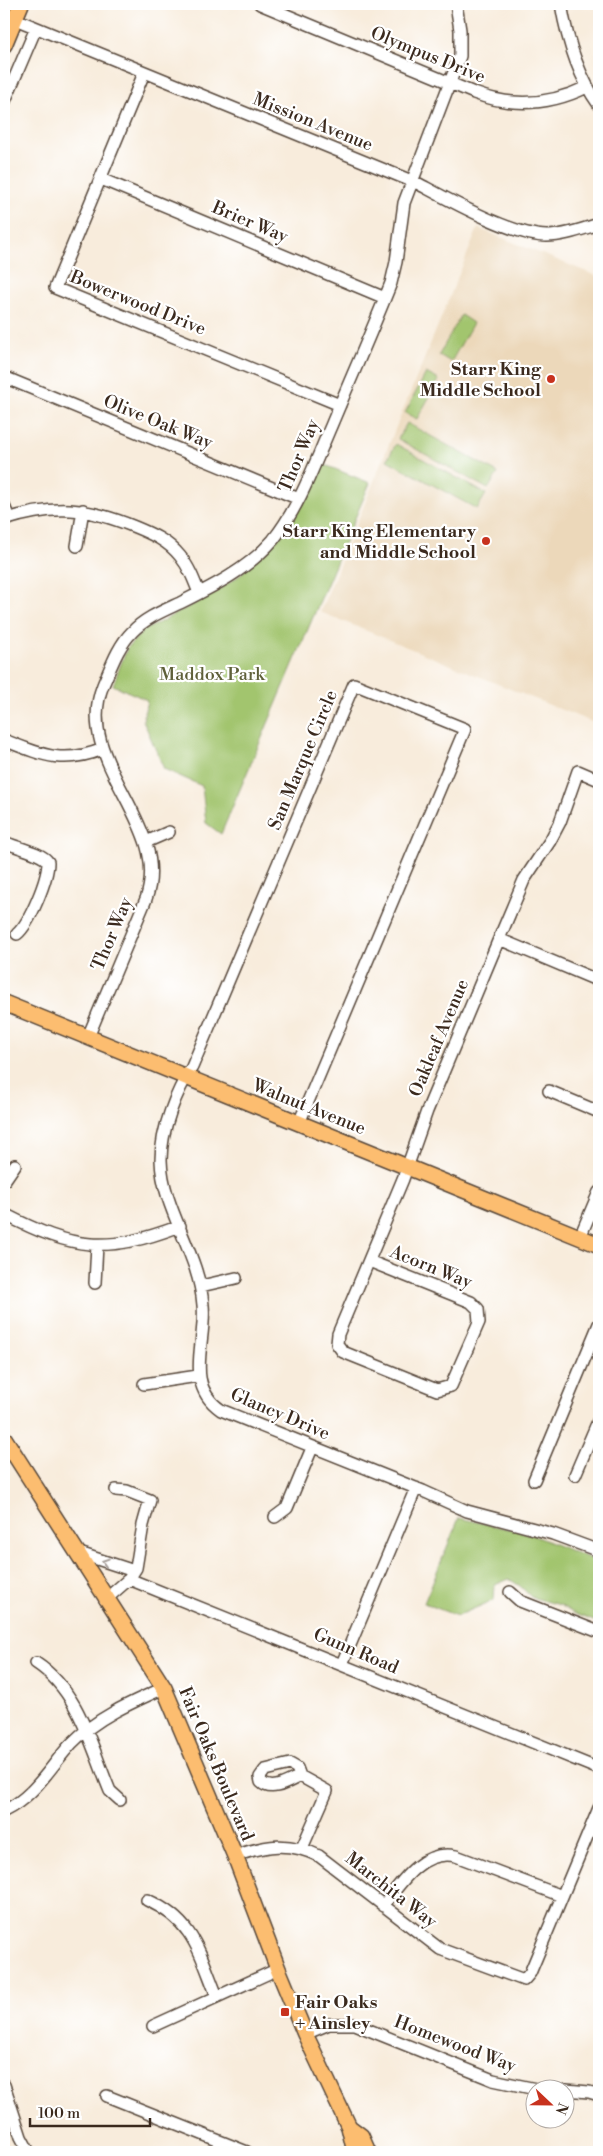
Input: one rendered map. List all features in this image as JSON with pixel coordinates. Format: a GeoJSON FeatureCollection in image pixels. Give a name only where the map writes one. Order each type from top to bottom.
{"type":"FeatureCollection","features":[{"type":"Feature","properties":{"kind":"main road"},"geometry":{"type":"LineString","coordinates":[[4,45],[21,4]]}},
{"type":"Feature","properties":{"kind":"main road","name":"Walnut Avenue"},"geometry":{"type":"LineString","coordinates":[[4,1003],[599,1245]]}},
{"type":"Feature","properties":{"kind":"main road","name":"Fair Oaks Boulevard"},"geometry":{"type":"LineString","coordinates":[[4,1438],[105,1600],[164,1688],[235,1856],[305,2034],[349,2127],[356,2152]]}},
{"type":"Feature","properties":{"kind":"main road"},"geometry":{"type":"LineString","coordinates":[[349,2127],[360,2152]]}},
{"type":"Feature","properties":{"kind":"main road","name":"Fair Oaks Boulevard"},"geometry":{"type":"LineString","coordinates":[[349,2127],[361,2136],[368,2152]]}},
{"type":"Feature","properties":{"kind":"street","name":"Olympus Drive"},"geometry":{"type":"LineString","coordinates":[[260,4],[487,98],[526,104],[552,100],[587,87]]}},
{"type":"Feature","properties":{"kind":"street","name":"Thor Way"},"geometry":{"type":"LineString","coordinates":[[88,1037],[148,892],[152,867],[146,842],[103,749],[97,730],[96,714],[102,687],[118,650],[132,632],[149,618],[231,576],[258,555],[284,524],[299,499],[385,298],[396,262],[402,215],[412,181],[452,83],[460,56],[461,43],[456,4]]}},
{"type":"Feature","properties":{"kind":"street"},"geometry":{"type":"LineString","coordinates":[[560,4],[570,44],[587,87],[599,106]]}},
{"type":"Feature","properties":{"kind":"street","name":"Mission Avenue"},"geometry":{"type":"LineString","coordinates":[[15,19],[412,181],[458,206],[528,234],[558,235],[599,224]]}},
{"type":"Feature","properties":{"kind":"street"},"geometry":{"type":"LineString","coordinates":[[4,103],[36,28]]}},
{"type":"Feature","properties":{"kind":"street","name":"Bowerwood Drive"},"geometry":{"type":"LineString","coordinates":[[144,73],[55,288],[340,405]]}},
{"type":"Feature","properties":{"kind":"street","name":"Brier Way"},"geometry":{"type":"LineString","coordinates":[[101,179],[385,298]]}},
{"type":"Feature","properties":{"kind":"street","name":"Olive Oak Way"},"geometry":{"type":"LineString","coordinates":[[4,377],[299,499]]}},
{"type":"Feature","properties":{"kind":"street"},"geometry":{"type":"LineString","coordinates":[[4,506],[6,519],[40,510],[83,510],[111,517],[163,540],[186,564],[199,593]]}},
{"type":"Feature","properties":{"kind":"street"},"geometry":{"type":"LineString","coordinates":[[77,546],[83,510]]}},
{"type":"Feature","properties":{"kind":"street","name":"San Marque Circle"},"geometry":{"type":"LineString","coordinates":[[186,1077],[192,1067],[354,684],[362,687],[465,730],[299,1123]]}},
{"type":"Feature","properties":{"kind":"street"},"geometry":{"type":"LineString","coordinates":[[4,740],[43,756],[62,758],[75,758],[103,749]]}},
{"type":"Feature","properties":{"kind":"street","name":"Oakleaf Avenue"},"geometry":{"type":"LineString","coordinates":[[337,1344],[338,1334],[418,1142],[427,1111],[524,880],[550,841],[560,822],[578,771],[599,780]]}},
{"type":"Feature","properties":{"kind":"street"},"geometry":{"type":"LineString","coordinates":[[146,842],[169,832]]}},
{"type":"Feature","properties":{"kind":"street"},"geometry":{"type":"LineString","coordinates":[[4,842],[30,853],[41,854],[48,862],[42,885],[28,920],[17,934]]}},
{"type":"Feature","properties":{"kind":"street"},"geometry":{"type":"LineString","coordinates":[[499,939],[599,981]]}},
{"type":"Feature","properties":{"kind":"street"},"geometry":{"type":"LineString","coordinates":[[144,1384],[198,1376],[204,1324],[201,1286],[196,1266],[164,1181],[162,1149],[165,1132],[186,1077]]}},
{"type":"Feature","properties":{"kind":"street"},"geometry":{"type":"LineString","coordinates":[[548,1091],[599,1112]]}},
{"type":"Feature","properties":{"kind":"street"},"geometry":{"type":"LineString","coordinates":[[4,1181],[15,1165]]}},
{"type":"Feature","properties":{"kind":"street"},"geometry":{"type":"LineString","coordinates":[[580,1237],[599,1192]]}},
{"type":"Feature","properties":{"kind":"street"},"geometry":{"type":"LineString","coordinates":[[4,1214],[50,1235],[97,1245],[129,1243],[180,1226]]}},
{"type":"Feature","properties":{"kind":"street"},"geometry":{"type":"LineString","coordinates":[[95,1283],[97,1245]]}},
{"type":"Feature","properties":{"kind":"street","name":"Acorn Way"},"geometry":{"type":"LineString","coordinates":[[337,1344],[343,1352],[437,1390],[443,1390],[454,1382],[479,1322],[478,1309],[471,1302],[370,1261]]}},
{"type":"Feature","properties":{"kind":"street"},"geometry":{"type":"LineString","coordinates":[[201,1286],[236,1278]]}},
{"type":"Feature","properties":{"kind":"street"},"geometry":{"type":"LineString","coordinates":[[534,1480],[599,1324]]}},
{"type":"Feature","properties":{"kind":"street","name":"Glancy Drive"},"geometry":{"type":"LineString","coordinates":[[198,1376],[204,1393],[221,1410],[416,1488],[467,1511],[545,1532],[599,1551]]}},
{"type":"Feature","properties":{"kind":"street"},"geometry":{"type":"LineString","coordinates":[[575,1475],[599,1419]]}},
{"type":"Feature","properties":{"kind":"street"},"geometry":{"type":"LineString","coordinates":[[275,1517],[288,1508],[312,1448]]}},
{"type":"Feature","properties":{"kind":"street"},"geometry":{"type":"LineString","coordinates":[[342,1664],[416,1488]]}},
{"type":"Feature","properties":{"kind":"street"},"geometry":{"type":"LineString","coordinates":[[105,1600],[132,1575],[150,1500],[127,1491],[116,1490]]}},
{"type":"Feature","properties":{"kind":"street","name":"Gunn Road"},"geometry":{"type":"LineString","coordinates":[[76,1552],[342,1664],[599,1769]]}},
{"type":"Feature","properties":{"kind":"street"},"geometry":{"type":"LineString","coordinates":[[510,1592],[520,1601],[599,1632]]}},
{"type":"Feature","properties":{"kind":"street"},"geometry":{"type":"LineString","coordinates":[[36,1663],[65,1688],[110,1790],[120,1800]]}},
{"type":"Feature","properties":{"kind":"street"},"geometry":{"type":"LineString","coordinates":[[4,1811],[32,1792],[71,1744],[85,1731],[126,1705],[164,1688]]}},
{"type":"Feature","properties":{"kind":"street"},"geometry":{"type":"LineString","coordinates":[[300,1776],[327,1791],[302,1848]]}},
{"type":"Feature","properties":{"kind":"street"},"geometry":{"type":"LineString","coordinates":[[383,1906],[420,1864],[440,1855],[456,1856],[562,1896],[599,1808]]}},
{"type":"Feature","properties":{"kind":"street","name":"Marchita Way"},"geometry":{"type":"LineString","coordinates":[[235,1856],[271,1845],[302,1848],[319,1856],[440,1949],[524,1980],[530,1973],[562,1896]]}},
{"type":"Feature","properties":{"kind":"street"},"geometry":{"type":"LineString","coordinates":[[147,1900],[173,1914],[186,1926],[217,1996]]}},
{"type":"Feature","properties":{"kind":"street"},"geometry":{"type":"LineString","coordinates":[[153,2026],[278,1969]]}},
{"type":"Feature","properties":{"kind":"street","name":"Homewood Way"},"geometry":{"type":"LineString","coordinates":[[305,2034],[329,2024],[354,2024],[493,2080],[526,2086]]}},
{"type":"Feature","properties":{"kind":"street"},"geometry":{"type":"LineString","coordinates":[[4,2085],[21,2137],[29,2152]]}},
{"type":"Feature","properties":{"kind":"street"},"geometry":{"type":"LineString","coordinates":[[576,2091],[599,2095]]}},
{"type":"Feature","properties":{"kind":"street"},"geometry":{"type":"LineString","coordinates":[[107,2096],[247,2152]]}},
{"type":"Feature","properties":{"kind":"shaded area"},"geometry":{"type":"Polygon","coordinates":[[[478,228],[599,277],[599,725],[320,612],[478,228]]]}},
{"type":"Feature","properties":{"kind":"green space"},"geometry":{"type":"Polygon","coordinates":[[[461,315],[473,323],[451,362],[439,355],[461,315]]]}},
{"type":"Feature","properties":{"kind":"green space"},"geometry":{"type":"Polygon","coordinates":[[[426,373],[439,380],[417,419],[405,413],[426,373]]]}},
{"type":"Feature","properties":{"kind":"green space"},"geometry":{"type":"Polygon","coordinates":[[[407,423],[498,473],[488,489],[398,439],[407,423]]]}},
{"type":"Feature","properties":{"kind":"green space"},"geometry":{"type":"Polygon","coordinates":[[[396,444],[486,494],[477,509],[387,460],[396,444]]]}},
{"type":"Feature","properties":{"kind":"green space","name":"Maddox Park"},"geometry":{"type":"Polygon","coordinates":[[[320,463],[370,483],[221,834],[206,823],[202,786],[164,769],[143,720],[147,700],[113,685],[127,648],[143,631],[211,595],[240,575],[293,519],[308,494],[320,463]]]}},
{"type":"Feature","properties":{"kind":"green space"},"geometry":{"type":"Polygon","coordinates":[[[459,1518],[527,1533],[599,1562],[599,1623],[573,1613],[560,1605],[531,1597],[520,1586],[509,1579],[495,1585],[494,1600],[457,1616],[424,1603],[459,1518]]]}},
{"type":"Feature","properties":{"kind":"place","name":"Starr King Middle School"},"geometry":{"type":"Point","coordinates":[551,379]}},
{"type":"Feature","properties":{"kind":"place","name":"Starr King Elementary and Middle School"},"geometry":{"type":"Point","coordinates":[486,541]}},
{"type":"Feature","properties":{"kind":"place","name":"Fair Oaks + Ainsley"},"geometry":{"type":"Point","coordinates":[285,2012]}}]}
